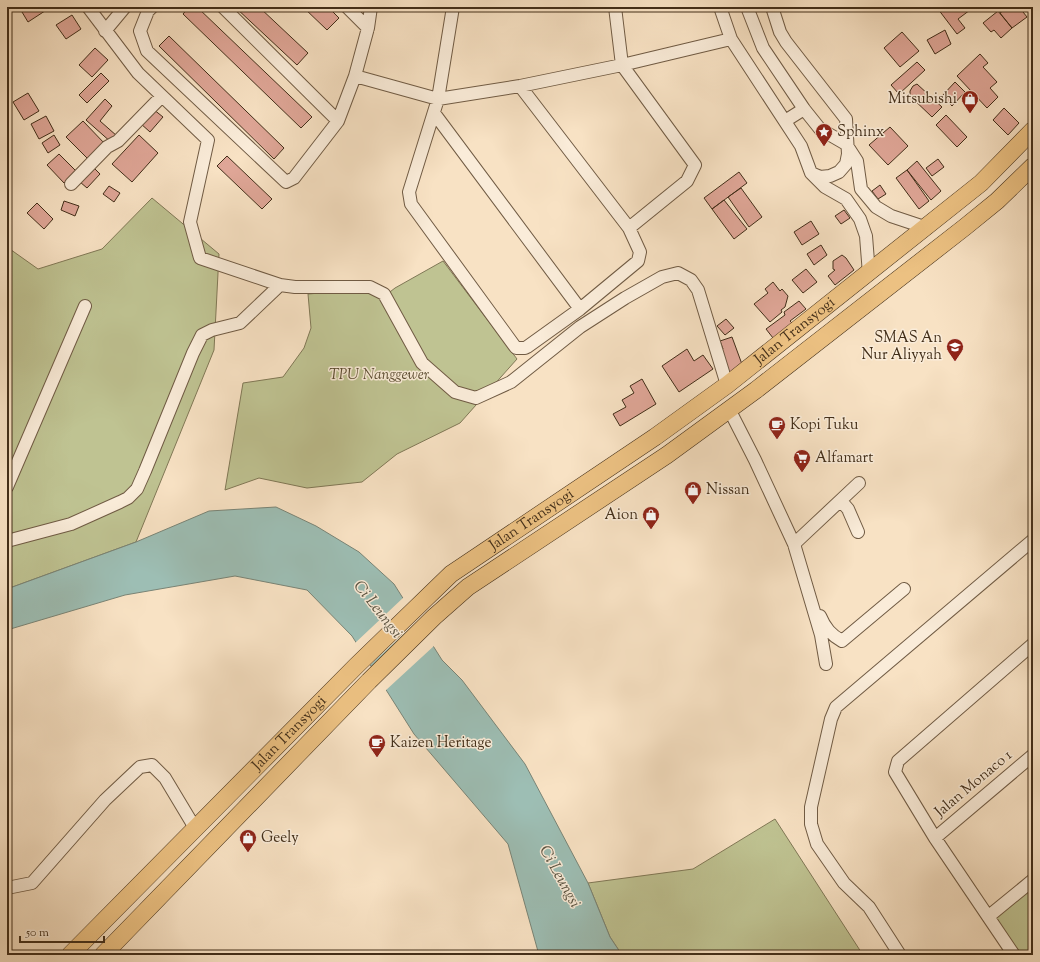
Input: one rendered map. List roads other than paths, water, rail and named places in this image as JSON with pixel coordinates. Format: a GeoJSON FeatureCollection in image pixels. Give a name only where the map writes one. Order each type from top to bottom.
{"type":"FeatureCollection","features":[{"type":"Feature","properties":{"kind":"highway","name":"Jalan Transyogi"},"geometry":{"type":"LineString","coordinates":[[70,955],[356,666],[451,574],[655,437],[727,385],[982,183],[1033,130]]}},
{"type":"Feature","properties":{"kind":"highway","name":"Jalan Transyogi"},"geometry":{"type":"LineString","coordinates":[[103,955],[369,681],[434,617],[481,578],[667,455],[729,409],[965,227],[997,201],[1033,166]]}},
{"type":"Feature","properties":{"kind":"street"},"geometry":{"type":"LineString","coordinates":[[88,7],[138,73],[208,140],[190,222],[200,258],[280,285],[295,287],[370,287],[384,294],[422,363],[455,392],[476,398],[511,382],[580,327],[625,298],[662,277],[678,273],[691,280],[698,290],[727,385]]}},
{"type":"Feature","properties":{"kind":"street"},"geometry":{"type":"LineString","coordinates":[[105,30],[125,7]]}},
{"type":"Feature","properties":{"kind":"street"},"geometry":{"type":"LineString","coordinates":[[152,7],[148,11],[140,31],[147,52],[286,182],[294,178],[338,121],[355,76],[368,28],[371,7]]}},
{"type":"Feature","properties":{"kind":"street"},"geometry":{"type":"LineString","coordinates":[[223,7],[338,121]]}},
{"type":"Feature","properties":{"kind":"street"},"geometry":{"type":"LineString","coordinates":[[347,7],[368,28]]}},
{"type":"Feature","properties":{"kind":"street"},"geometry":{"type":"LineString","coordinates":[[454,7],[438,99],[409,192],[411,204],[516,348],[525,348],[580,309],[638,261],[640,252],[629,228],[520,86]]}},
{"type":"Feature","properties":{"kind":"street"},"geometry":{"type":"LineString","coordinates":[[615,7],[622,65],[695,166],[687,181],[629,228]]}},
{"type":"Feature","properties":{"kind":"street"},"geometry":{"type":"LineString","coordinates":[[720,7],[731,39],[801,146],[811,173],[825,187],[846,199],[860,219],[866,236],[869,274]]}},
{"type":"Feature","properties":{"kind":"street"},"geometry":{"type":"LineString","coordinates":[[747,7],[763,48],[804,109],[820,129],[846,144],[858,161],[861,189],[876,207],[891,216],[927,228]]}},
{"type":"Feature","properties":{"kind":"street"},"geometry":{"type":"LineString","coordinates":[[772,7],[780,32],[786,42],[846,119],[847,159],[839,172],[830,176],[820,177],[811,173]]}},
{"type":"Feature","properties":{"kind":"street"},"geometry":{"type":"LineString","coordinates":[[355,76],[438,99],[520,86],[622,65],[731,39]]}},
{"type":"Feature","properties":{"kind":"street"},"geometry":{"type":"LineString","coordinates":[[71,184],[107,147],[118,141],[162,96]]}},
{"type":"Feature","properties":{"kind":"street"},"geometry":{"type":"LineString","coordinates":[[784,121],[804,109]]}},
{"type":"Feature","properties":{"kind":"street"},"geometry":{"type":"LineString","coordinates":[[434,112],[580,309]]}},
{"type":"Feature","properties":{"kind":"street"},"geometry":{"type":"LineString","coordinates":[[860,219],[876,207]]}},
{"type":"Feature","properties":{"kind":"street"},"geometry":{"type":"LineString","coordinates":[[7,541],[71,524],[128,498],[137,489],[143,477],[202,334],[240,323],[280,285]]}},
{"type":"Feature","properties":{"kind":"street"},"geometry":{"type":"LineString","coordinates":[[7,487],[85,306]]}},
{"type":"Feature","properties":{"kind":"street"},"geometry":{"type":"LineString","coordinates":[[729,409],[801,547],[815,602],[823,624],[832,635],[842,641],[904,588]]}},
{"type":"Feature","properties":{"kind":"street"},"geometry":{"type":"LineString","coordinates":[[798,541],[859,482]]}},
{"type":"Feature","properties":{"kind":"street"},"geometry":{"type":"LineString","coordinates":[[841,501],[848,509],[858,532]]}},
{"type":"Feature","properties":{"kind":"street"},"geometry":{"type":"LineString","coordinates":[[900,955],[869,907],[844,883],[817,844],[811,824],[811,807],[831,719],[836,707],[1033,540]]}},
{"type":"Feature","properties":{"kind":"street"},"geometry":{"type":"LineString","coordinates":[[798,541],[821,635],[826,664]]}},
{"type":"Feature","properties":{"kind":"street"},"geometry":{"type":"LineString","coordinates":[[1014,955],[935,838],[895,772],[898,761],[1033,644]]}},
{"type":"Feature","properties":{"kind":"street","name":"Jalan Monaco 1"},"geometry":{"type":"LineString","coordinates":[[935,838],[1033,755]]}},
{"type":"Feature","properties":{"kind":"street"},"geometry":{"type":"LineString","coordinates":[[7,888],[32,883],[105,800],[140,767],[152,765],[165,778],[195,828]]}},
{"type":"Feature","properties":{"kind":"street"},"geometry":{"type":"LineString","coordinates":[[989,916],[1033,880]]}},
{"type":"Feature","properties":{"kind":"water","name":"Ci Leungsi"},"geometry":{"type":"Polygon","coordinates":[[[276,507],[316,526],[359,552],[394,584],[442,660],[462,680],[525,764],[588,883],[610,937],[622,955],[539,955],[508,844],[414,734],[352,636],[307,590],[235,576],[125,595],[7,630],[7,589],[136,542],[209,511],[276,507]]]}},
{"type":"Feature","properties":{"kind":"place","name":"Mitsubishi"},"geometry":{"type":"Point","coordinates":[970,114]}},
{"type":"Feature","properties":{"kind":"place","name":"Sphinx"},"geometry":{"type":"Point","coordinates":[824,147]}},
{"type":"Feature","properties":{"kind":"place","name":"SMAS An Nur Aliyyah"},"geometry":{"type":"Point","coordinates":[955,362]}},
{"type":"Feature","properties":{"kind":"place","name":"Kopi Tuku"},"geometry":{"type":"Point","coordinates":[777,440]}},
{"type":"Feature","properties":{"kind":"place","name":"Alfamart"},"geometry":{"type":"Point","coordinates":[802,473]}},
{"type":"Feature","properties":{"kind":"place","name":"Nissan"},"geometry":{"type":"Point","coordinates":[693,505]}},
{"type":"Feature","properties":{"kind":"place","name":"Aion"},"geometry":{"type":"Point","coordinates":[651,530]}},
{"type":"Feature","properties":{"kind":"place","name":"Kaizen Heritage"},"geometry":{"type":"Point","coordinates":[377,758]}},
{"type":"Feature","properties":{"kind":"place","name":"Geely"},"geometry":{"type":"Point","coordinates":[248,853]}},
{"type":"Feature","properties":{"kind":"park label","name":"TPU Nanggewer"},"geometry":{"type":"Point","coordinates":[379,375]}}]}
